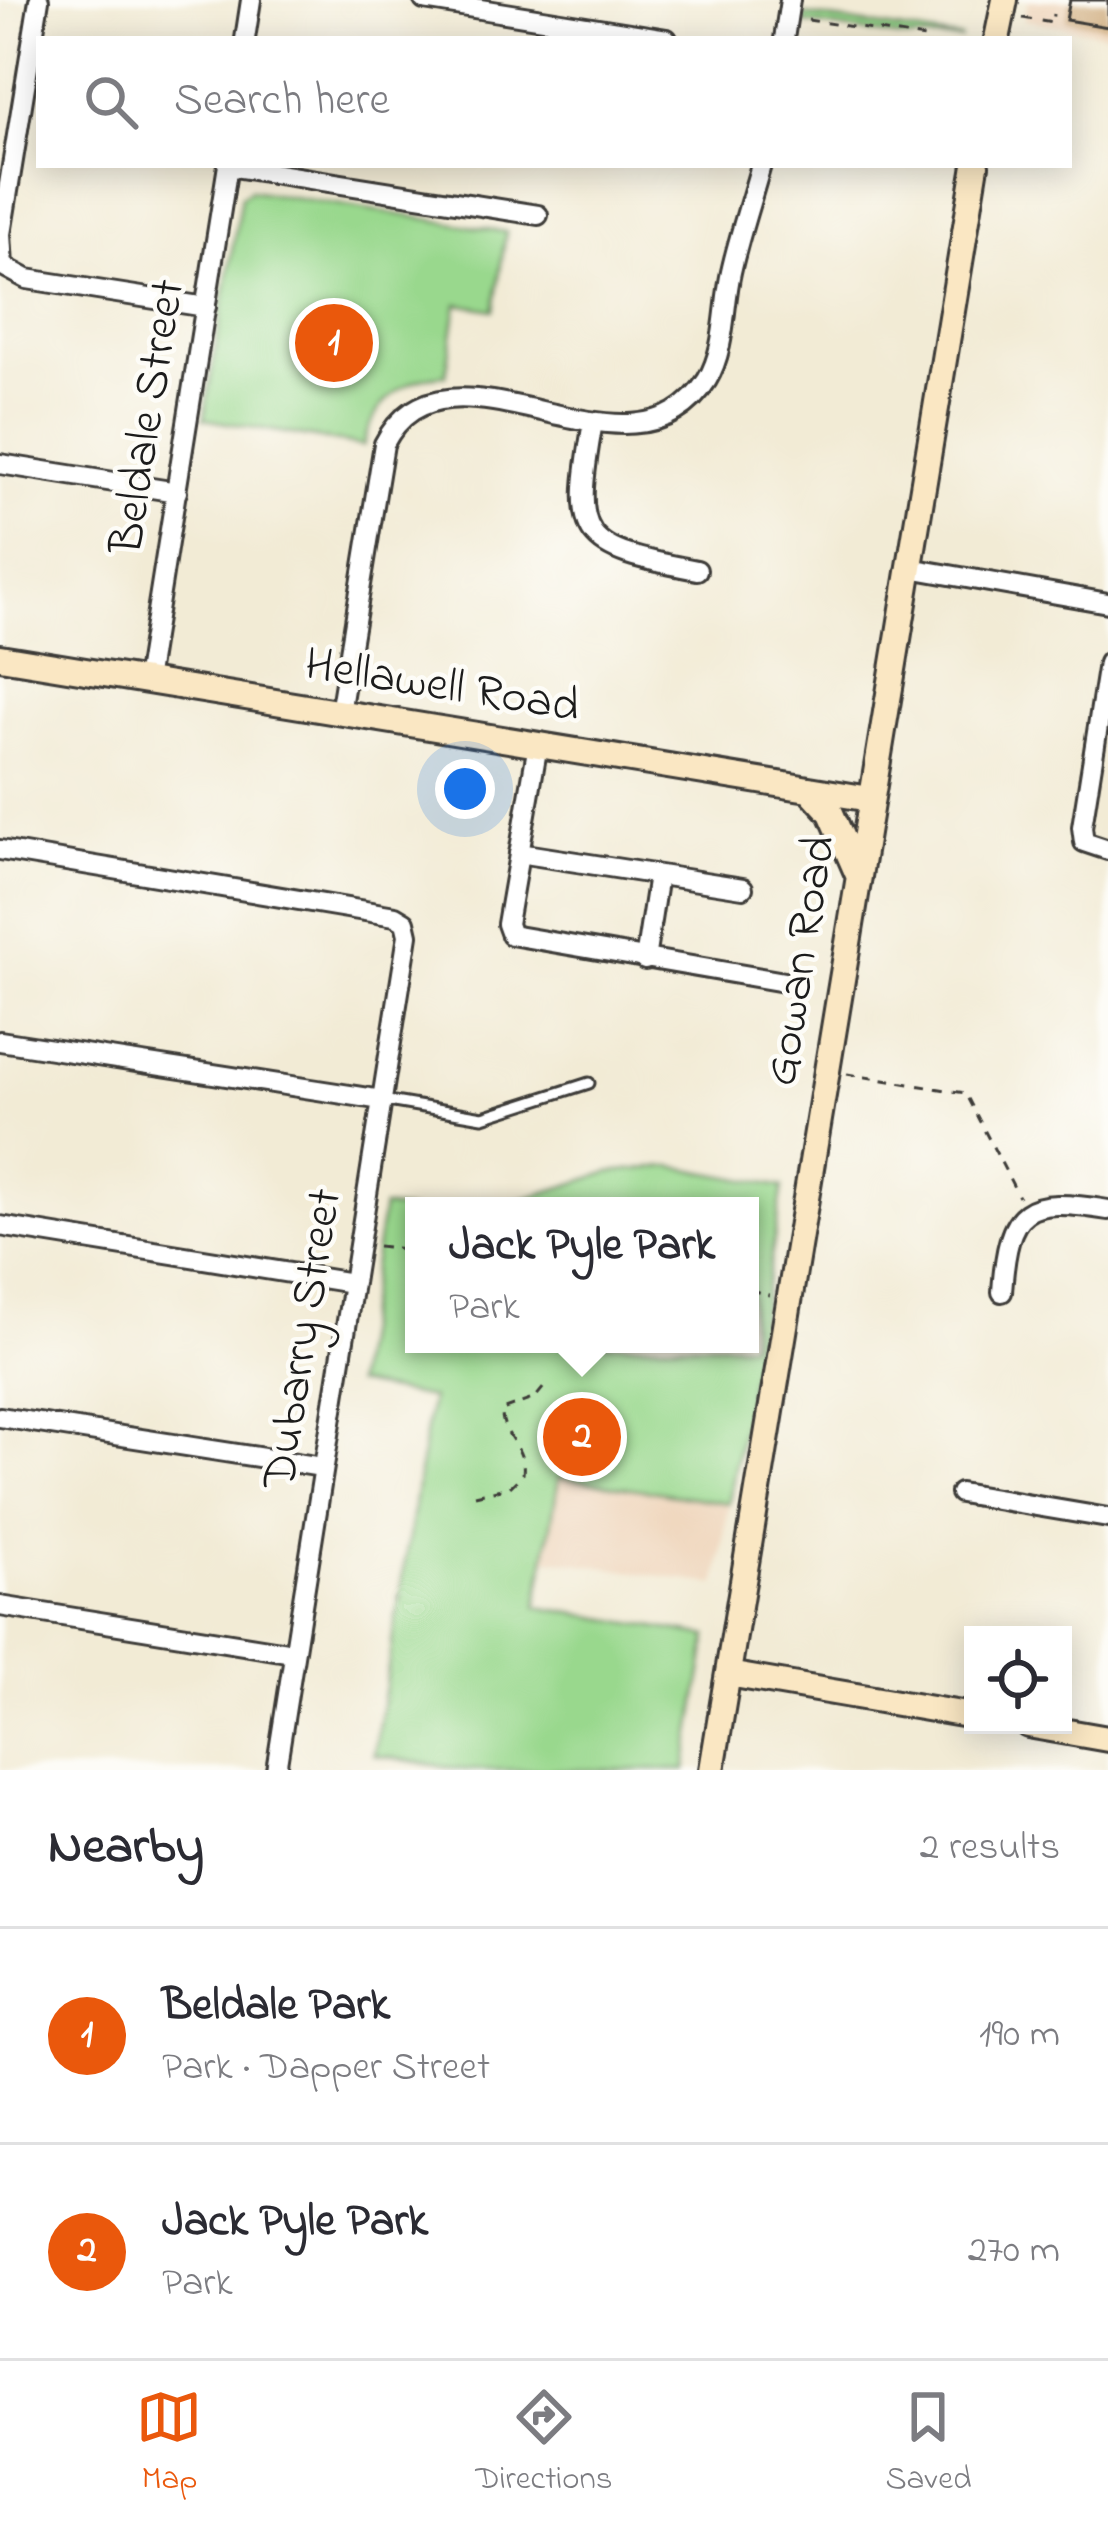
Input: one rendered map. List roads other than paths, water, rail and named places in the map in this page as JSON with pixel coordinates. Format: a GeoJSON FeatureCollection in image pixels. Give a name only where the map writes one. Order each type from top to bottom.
{"type":"FeatureCollection","features":[{"type":"Feature","properties":{"kind":"main road"},"geometry":{"type":"LineString","coordinates":[[999,36],[1013,9]]}},
{"type":"Feature","properties":{"kind":"main road","name":"Gowan Road"},"geometry":{"type":"LineString","coordinates":[[712,1770],[976,168]]}},
{"type":"Feature","properties":{"kind":"main road","name":"Hellawell Road"},"geometry":{"type":"LineString","coordinates":[[0,656],[870,799]]}},
{"type":"Feature","properties":{"kind":"main road"},"geometry":{"type":"LineString","coordinates":[[809,789],[831,813],[858,875]]}},
{"type":"Feature","properties":{"kind":"main road"},"geometry":{"type":"LineString","coordinates":[[728,1674],[964,1714]]}},
{"type":"Feature","properties":{"kind":"main road"},"geometry":{"type":"LineString","coordinates":[[1072,1733],[1108,1739]]}},
{"type":"Feature","properties":{"kind":"street"},"geometry":{"type":"LineString","coordinates":[[39,0],[1,234],[3,266],[27,279],[206,307]]}},
{"type":"Feature","properties":{"kind":"street"},"geometry":{"type":"LineString","coordinates":[[245,36],[251,0]]}},
{"type":"Feature","properties":{"kind":"street"},"geometry":{"type":"LineString","coordinates":[[424,0],[648,36]]}},
{"type":"Feature","properties":{"kind":"street","name":"Beldale Street"},"geometry":{"type":"LineString","coordinates":[[146,681],[228,168]]}},
{"type":"Feature","properties":{"kind":"street"},"geometry":{"type":"LineString","coordinates":[[247,168],[538,214]]}},
{"type":"Feature","properties":{"kind":"street"},"geometry":{"type":"LineString","coordinates":[[340,713],[384,443],[398,416],[425,400],[454,396],[593,422],[659,418],[683,406],[706,382],[718,358],[731,273],[760,168]]}},
{"type":"Feature","properties":{"kind":"street"},"geometry":{"type":"LineString","coordinates":[[593,422],[580,496],[590,533],[616,555],[697,570]]}},
{"type":"Feature","properties":{"kind":"street"},"geometry":{"type":"LineString","coordinates":[[0,464],[177,492]]}},
{"type":"Feature","properties":{"kind":"street"},"geometry":{"type":"LineString","coordinates":[[910,568],[1108,603]]}},
{"type":"Feature","properties":{"kind":"street"},"geometry":{"type":"LineString","coordinates":[[1108,663],[1084,842],[1108,850]]}},
{"type":"Feature","properties":{"kind":"street"},"geometry":{"type":"LineString","coordinates":[[538,744],[507,924],[511,935],[796,984]]}},
{"type":"Feature","properties":{"kind":"street","name":"Dubarry Street"},"geometry":{"type":"LineString","coordinates":[[0,850],[395,916],[405,922],[408,935],[276,1770]]}},
{"type":"Feature","properties":{"kind":"street"},"geometry":{"type":"LineString","coordinates":[[519,853],[743,888]]}},
{"type":"Feature","properties":{"kind":"street"},"geometry":{"type":"LineString","coordinates":[[645,960],[658,875]]}},
{"type":"Feature","properties":{"kind":"street"},"geometry":{"type":"LineString","coordinates":[[0,1040],[382,1100]]}},
{"type":"Feature","properties":{"kind":"street"},"geometry":{"type":"LineString","coordinates":[[1001,1292],[1012,1227],[1025,1209],[1054,1202],[1108,1210]]}},
{"type":"Feature","properties":{"kind":"street"},"geometry":{"type":"LineString","coordinates":[[0,1226],[352,1283]]}},
{"type":"Feature","properties":{"kind":"street"},"geometry":{"type":"LineString","coordinates":[[0,1418],[322,1467]]}},
{"type":"Feature","properties":{"kind":"street"},"geometry":{"type":"LineString","coordinates":[[960,1493],[1108,1519]]}},
{"type":"Feature","properties":{"kind":"street"},"geometry":{"type":"LineString","coordinates":[[0,1606],[293,1653]]}},
{"type":"Feature","properties":{"kind":"lane"},"geometry":{"type":"LineString","coordinates":[[382,1100],[483,1117],[589,1083]]}},
{"type":"Feature","properties":{"kind":"place","name":"Beldale Park"},"geometry":{"type":"Point","coordinates":[334,343]}},
{"type":"Feature","properties":{"kind":"place","name":"Jack Pyle Park"},"geometry":{"type":"Point","coordinates":[582,1437]}}]}
